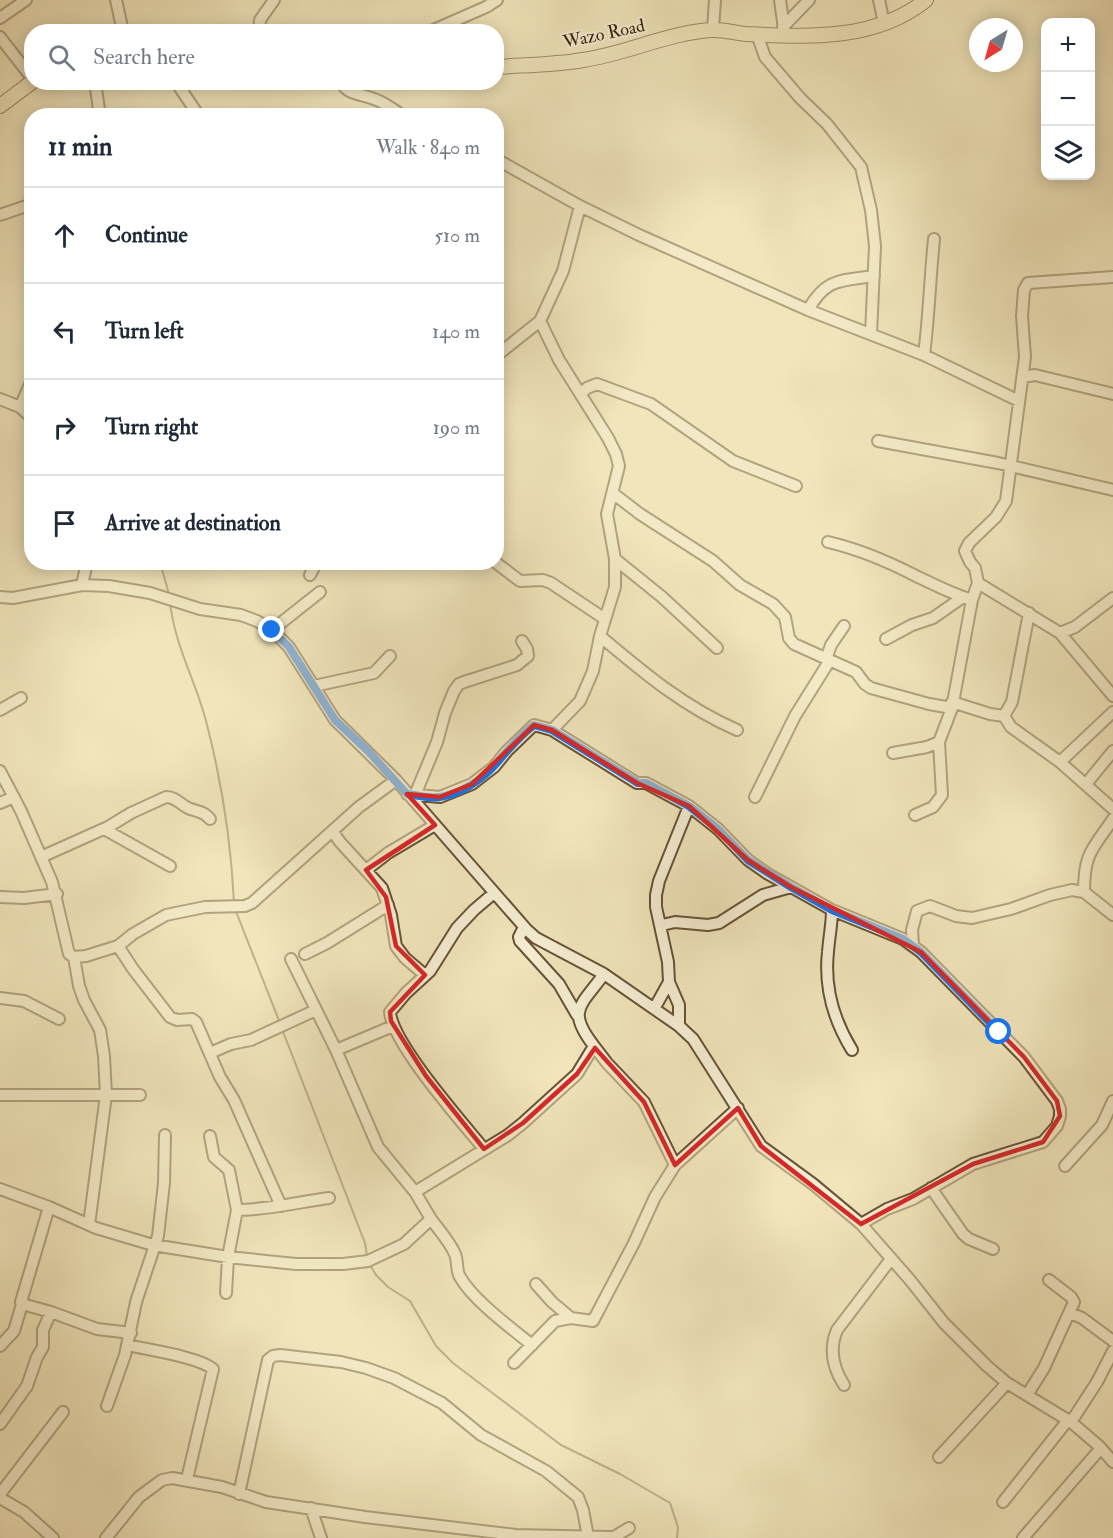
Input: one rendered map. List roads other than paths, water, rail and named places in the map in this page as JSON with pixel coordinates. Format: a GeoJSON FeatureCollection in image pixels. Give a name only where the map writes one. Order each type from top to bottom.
{"type":"FeatureCollection","features":[{"type":"Feature","properties":{"kind":"main road","name":"Wazo Road"},"geometry":{"type":"LineString","coordinates":[[504,66],[584,60],[713,29],[757,34],[784,32],[824,36],[848,33],[866,30],[906,14],[926,0]]}},
{"type":"Feature","properties":{"kind":"main road"},"geometry":{"type":"LineString","coordinates":[[0,106],[24,86]]}},
{"type":"Feature","properties":{"kind":"street"},"geometry":{"type":"LineString","coordinates":[[0,18],[26,0]]}},
{"type":"Feature","properties":{"kind":"street"},"geometry":{"type":"LineString","coordinates":[[116,0],[121,24]]}},
{"type":"Feature","properties":{"kind":"street"},"geometry":{"type":"LineString","coordinates":[[260,24],[274,0]]}},
{"type":"Feature","properties":{"kind":"street"},"geometry":{"type":"LineString","coordinates":[[444,24],[484,3],[497,0]]}},
{"type":"Feature","properties":{"kind":"street"},"geometry":{"type":"LineString","coordinates":[[713,29],[715,0]]}},
{"type":"Feature","properties":{"kind":"street"},"geometry":{"type":"LineString","coordinates":[[780,0],[784,32]]}},
{"type":"Feature","properties":{"kind":"street"},"geometry":{"type":"LineString","coordinates":[[784,32],[809,0]]}},
{"type":"Feature","properties":{"kind":"street"},"geometry":{"type":"LineString","coordinates":[[879,0],[884,22]]}},
{"type":"Feature","properties":{"kind":"street"},"geometry":{"type":"LineString","coordinates":[[757,34],[765,57],[800,98],[827,124],[861,167],[871,210],[875,246],[871,334]]}},
{"type":"Feature","properties":{"kind":"street"},"geometry":{"type":"LineString","coordinates":[[0,37],[24,69]]}},
{"type":"Feature","properties":{"kind":"street"},"geometry":{"type":"LineString","coordinates":[[96,90],[99,108]]}},
{"type":"Feature","properties":{"kind":"street"},"geometry":{"type":"LineString","coordinates":[[181,90],[194,108]]}},
{"type":"Feature","properties":{"kind":"street"},"geometry":{"type":"LineString","coordinates":[[348,90],[359,96],[374,99],[389,108]]}},
{"type":"Feature","properties":{"kind":"street"},"geometry":{"type":"LineString","coordinates":[[504,163],[580,206],[650,240],[808,310],[924,355],[1019,401]]}},
{"type":"Feature","properties":{"kind":"street"},"geometry":{"type":"LineString","coordinates":[[504,350],[540,321],[563,271],[580,206]]}},
{"type":"Feature","properties":{"kind":"street"},"geometry":{"type":"LineString","coordinates":[[0,215],[24,207]]}},
{"type":"Feature","properties":{"kind":"street"},"geometry":{"type":"LineString","coordinates":[[924,355],[929,320],[934,239]]}},
{"type":"Feature","properties":{"kind":"street"},"geometry":{"type":"LineString","coordinates":[[808,310],[815,298],[832,282],[874,276]]}},
{"type":"Feature","properties":{"kind":"street"},"geometry":{"type":"LineString","coordinates":[[915,815],[933,807],[942,795],[939,742],[952,705],[968,599],[978,583],[975,568],[965,551],[969,543],[996,517],[1006,501],[1025,357],[1022,316],[1024,290],[1028,283],[1113,277]]}},
{"type":"Feature","properties":{"kind":"street"},"geometry":{"type":"LineString","coordinates":[[540,321],[559,360],[616,454],[619,466],[614,494],[609,502],[607,514],[615,559],[615,587],[586,691],[573,710],[552,730]]}},
{"type":"Feature","properties":{"kind":"street"},"geometry":{"type":"LineString","coordinates":[[1023,376],[1035,375],[1113,393]]}},
{"type":"Feature","properties":{"kind":"street"},"geometry":{"type":"LineString","coordinates":[[581,394],[587,388],[597,384],[651,404],[714,450],[733,461],[796,486]]}},
{"type":"Feature","properties":{"kind":"street"},"geometry":{"type":"LineString","coordinates":[[20,407],[24,398]]}},
{"type":"Feature","properties":{"kind":"street"},"geometry":{"type":"LineString","coordinates":[[0,412],[4,401],[24,411]]}},
{"type":"Feature","properties":{"kind":"street"},"geometry":{"type":"LineString","coordinates":[[878,441],[998,463],[1113,490]]}},
{"type":"Feature","properties":{"kind":"street"},"geometry":{"type":"LineString","coordinates":[[614,494],[640,514],[713,561],[740,585],[773,604],[785,617],[789,638],[794,644],[856,672],[871,688],[929,704],[952,705],[1004,716],[1011,727],[1060,762],[1113,810]]}},
{"type":"Feature","properties":{"kind":"street"},"geometry":{"type":"LineString","coordinates":[[828,542],[885,562],[952,594],[968,599]]}},
{"type":"Feature","properties":{"kind":"street"},"geometry":{"type":"LineString","coordinates":[[615,559],[662,597],[717,648]]}},
{"type":"Feature","properties":{"kind":"street"},"geometry":{"type":"LineString","coordinates":[[504,569],[520,581],[543,580],[551,583],[605,619]]}},
{"type":"Feature","properties":{"kind":"street"},"geometry":{"type":"LineString","coordinates":[[82,585],[85,570]]}},
{"type":"Feature","properties":{"kind":"street"},"geometry":{"type":"LineString","coordinates":[[310,575],[313,570]]}},
{"type":"Feature","properties":{"kind":"street"},"geometry":{"type":"LineString","coordinates":[[978,583],[1060,633],[1113,696]]}},
{"type":"Feature","properties":{"kind":"street"},"geometry":{"type":"LineString","coordinates":[[0,597],[13,598],[82,585],[109,586],[150,593],[200,609],[241,615],[272,630],[289,647],[335,720],[411,794],[524,927],[536,938],[604,974],[679,1026],[693,1039],[761,1146],[813,1184],[861,1224],[944,1323],[987,1366],[1007,1383],[1070,1421],[1101,1448],[1113,1462]]}},
{"type":"Feature","properties":{"kind":"street"},"geometry":{"type":"LineString","coordinates":[[272,630],[320,592]]}},
{"type":"Feature","properties":{"kind":"street"},"geometry":{"type":"LineString","coordinates":[[1060,633],[1075,627],[1113,598]]}},
{"type":"Feature","properties":{"kind":"street"},"geometry":{"type":"LineString","coordinates":[[886,639],[968,599]]}},
{"type":"Feature","properties":{"kind":"street"},"geometry":{"type":"LineString","coordinates":[[1004,716],[1012,702],[1029,613]]}},
{"type":"Feature","properties":{"kind":"street"},"geometry":{"type":"LineString","coordinates":[[755,797],[795,716],[828,659],[831,645],[844,626]]}},
{"type":"Feature","properties":{"kind":"street"},"geometry":{"type":"LineString","coordinates":[[600,636],[663,689],[713,720],[737,730]]}},
{"type":"Feature","properties":{"kind":"street"},"geometry":{"type":"LineString","coordinates":[[411,794],[437,742],[454,691],[464,682],[522,663],[528,656],[522,641]]}},
{"type":"Feature","properties":{"kind":"street"},"geometry":{"type":"LineString","coordinates":[[314,687],[374,674],[390,656]]}},
{"type":"Feature","properties":{"kind":"street"},"geometry":{"type":"LineString","coordinates":[[0,710],[21,698]]}},
{"type":"Feature","properties":{"kind":"street"},"geometry":{"type":"LineString","coordinates":[[1060,762],[1113,712]]}},
{"type":"Feature","properties":{"kind":"street"},"geometry":{"type":"LineString","coordinates":[[411,794],[440,797],[472,784],[494,767],[507,750],[534,725],[552,730],[638,783],[646,783],[689,806],[718,829],[748,860],[791,887],[832,910],[903,939],[928,958],[1024,1057],[1044,1082],[1060,1109],[1056,1126],[1043,1142],[974,1164],[913,1199],[887,1209],[861,1224]]}},
{"type":"Feature","properties":{"kind":"street"},"geometry":{"type":"LineString","coordinates":[[893,753],[927,747],[939,742]]}},
{"type":"Feature","properties":{"kind":"street"},"geometry":{"type":"LineString","coordinates":[[1086,784],[1113,751]]}},
{"type":"Feature","properties":{"kind":"street"},"geometry":{"type":"LineString","coordinates":[[0,771],[42,856],[57,894],[66,947],[69,954],[74,957],[104,952],[118,946],[133,934],[166,915],[205,907],[245,906],[252,903],[359,807],[396,780]]}},
{"type":"Feature","properties":{"kind":"street"},"geometry":{"type":"LineString","coordinates":[[0,803],[14,797]]}},
{"type":"Feature","properties":{"kind":"street"},"geometry":{"type":"LineString","coordinates":[[42,856],[104,829],[131,813],[166,797],[171,797],[188,808],[204,812],[210,819]]}},
{"type":"Feature","properties":{"kind":"street"},"geometry":{"type":"LineString","coordinates":[[679,1026],[679,1005],[669,982],[662,925],[656,907],[659,881],[689,806]]}},
{"type":"Feature","properties":{"kind":"street"},"geometry":{"type":"LineString","coordinates":[[1084,892],[1083,877],[1087,856],[1113,819]]}},
{"type":"Feature","properties":{"kind":"street"},"geometry":{"type":"LineString","coordinates":[[366,870],[388,853],[435,825]]}},
{"type":"Feature","properties":{"kind":"street"},"geometry":{"type":"LineString","coordinates":[[104,829],[170,866]]}},
{"type":"Feature","properties":{"kind":"street"},"geometry":{"type":"LineString","coordinates":[[333,832],[382,888],[388,905],[396,946],[405,958],[424,975]]}},
{"type":"Feature","properties":{"kind":"street"},"geometry":{"type":"LineString","coordinates":[[662,925],[675,922],[708,925],[719,923],[763,895],[791,887]]}},
{"type":"Feature","properties":{"kind":"street"},"geometry":{"type":"LineString","coordinates":[[913,946],[912,930],[917,911],[930,906],[956,916],[972,918],[1011,909],[1063,891],[1084,892],[1113,915]]}},
{"type":"Feature","properties":{"kind":"street"},"geometry":{"type":"LineString","coordinates":[[484,1149],[426,1076],[393,1026],[390,1012],[436,963],[457,928],[494,893]]}},
{"type":"Feature","properties":{"kind":"street"},"geometry":{"type":"LineString","coordinates":[[0,897],[24,898],[57,894]]}},
{"type":"Feature","properties":{"kind":"street"},"geometry":{"type":"LineString","coordinates":[[305,954],[388,905]]}},
{"type":"Feature","properties":{"kind":"street"},"geometry":{"type":"LineString","coordinates":[[832,910],[827,953],[831,1009],[839,1029],[852,1050]]}},
{"type":"Feature","properties":{"kind":"street"},"geometry":{"type":"LineString","coordinates":[[524,927],[519,937],[520,941],[559,984],[577,1015],[579,1024],[607,1064],[644,1102],[675,1165]]}},
{"type":"Feature","properties":{"kind":"street"},"geometry":{"type":"LineString","coordinates":[[118,946],[170,1017],[177,1020],[192,1019],[196,1022],[281,1206]]}},
{"type":"Feature","properties":{"kind":"street"},"geometry":{"type":"LineString","coordinates":[[74,957],[79,986],[100,1030],[106,1095],[89,1225]]}},
{"type":"Feature","properties":{"kind":"street"},"geometry":{"type":"LineString","coordinates":[[291,959],[336,1050],[378,1147],[415,1192],[454,1252],[458,1264],[458,1275],[483,1304],[532,1345]]}},
{"type":"Feature","properties":{"kind":"street"},"geometry":{"type":"LineString","coordinates":[[577,1015],[580,1006],[604,974]]}},
{"type":"Feature","properties":{"kind":"street"},"geometry":{"type":"LineString","coordinates":[[654,1009],[669,982]]}},
{"type":"Feature","properties":{"kind":"street"},"geometry":{"type":"LineString","coordinates":[[0,998],[24,1000],[59,1019]]}},
{"type":"Feature","properties":{"kind":"street"},"geometry":{"type":"LineString","coordinates":[[210,1053],[231,1044],[251,1040],[316,1010]]}},
{"type":"Feature","properties":{"kind":"street"},"geometry":{"type":"LineString","coordinates":[[336,1050],[393,1026]]}},
{"type":"Feature","properties":{"kind":"street"},"geometry":{"type":"LineString","coordinates":[[415,1192],[523,1123],[577,1074],[594,1046]]}},
{"type":"Feature","properties":{"kind":"street"},"geometry":{"type":"LineString","coordinates":[[0,1095],[140,1095]]}},
{"type":"Feature","properties":{"kind":"street"},"geometry":{"type":"LineString","coordinates":[[1065,1166],[1110,1118],[1113,1101]]}},
{"type":"Feature","properties":{"kind":"street"},"geometry":{"type":"LineString","coordinates":[[514,1363],[552,1323],[559,1319],[593,1321],[655,1197],[675,1165],[738,1108]]}},
{"type":"Feature","properties":{"kind":"street"},"geometry":{"type":"LineString","coordinates":[[107,1406],[128,1345],[136,1302],[153,1245],[158,1236],[164,1183],[165,1135]]}},
{"type":"Feature","properties":{"kind":"street"},"geometry":{"type":"LineString","coordinates":[[210,1136],[214,1157],[229,1170],[237,1210],[228,1257],[226,1293]]}},
{"type":"Feature","properties":{"kind":"street"},"geometry":{"type":"LineString","coordinates":[[931,1188],[963,1234],[969,1239],[993,1248]]}},
{"type":"Feature","properties":{"kind":"street"},"geometry":{"type":"LineString","coordinates":[[0,1189],[89,1225],[153,1245],[228,1257],[296,1264],[343,1264],[368,1261],[404,1244],[431,1219]]}},
{"type":"Feature","properties":{"kind":"street"},"geometry":{"type":"LineString","coordinates":[[237,1210],[330,1198]]}},
{"type":"Feature","properties":{"kind":"street"},"geometry":{"type":"LineString","coordinates":[[0,1346],[14,1331],[22,1304],[21,1298],[49,1207]]}},
{"type":"Feature","properties":{"kind":"street"},"geometry":{"type":"LineString","coordinates":[[844,1385],[831,1348],[832,1341],[837,1330],[891,1258]]}},
{"type":"Feature","properties":{"kind":"street"},"geometry":{"type":"LineString","coordinates":[[1027,1395],[1044,1368],[1074,1302],[1049,1280]]}},
{"type":"Feature","properties":{"kind":"street"},"geometry":{"type":"LineString","coordinates":[[536,1284],[571,1318]]}},
{"type":"Feature","properties":{"kind":"street"},"geometry":{"type":"LineString","coordinates":[[22,1304],[97,1329],[130,1333]]}},
{"type":"Feature","properties":{"kind":"street"},"geometry":{"type":"LineString","coordinates":[[0,1424],[27,1386],[42,1347],[43,1330],[51,1312]]}},
{"type":"Feature","properties":{"kind":"street"},"geometry":{"type":"LineString","coordinates":[[1070,1313],[1082,1318],[1113,1341]]}},
{"type":"Feature","properties":{"kind":"street"},"geometry":{"type":"LineString","coordinates":[[128,1345],[190,1359],[209,1365],[213,1369],[187,1479]]}},
{"type":"Feature","properties":{"kind":"street"},"geometry":{"type":"LineString","coordinates":[[1004,1502],[1070,1421],[1097,1382],[1113,1351]]}},
{"type":"Feature","properties":{"kind":"street"},"geometry":{"type":"LineString","coordinates":[[239,1494],[268,1360],[280,1355],[341,1362],[394,1378],[442,1402],[489,1440],[546,1471],[582,1503],[588,1537]]}},
{"type":"Feature","properties":{"kind":"street"},"geometry":{"type":"LineString","coordinates":[[939,1457],[1007,1383]]}},
{"type":"Feature","properties":{"kind":"street"},"geometry":{"type":"LineString","coordinates":[[53,1538],[24,1512],[0,1496],[63,1412]]}},
{"type":"Feature","properties":{"kind":"street"},"geometry":{"type":"LineString","coordinates":[[1023,1538],[1101,1448]]}},
{"type":"Feature","properties":{"kind":"street"},"geometry":{"type":"LineString","coordinates":[[106,1538],[129,1507],[162,1480],[172,1478],[222,1487],[266,1502],[365,1518],[516,1535],[614,1537],[629,1528]]}},
{"type":"Feature","properties":{"kind":"street"},"geometry":{"type":"LineString","coordinates":[[311,1508],[321,1538]]}},
{"type":"Feature","properties":{"kind":"waterway"},"geometry":{"type":"LineString","coordinates":[[162,570],[169,594]]}},
{"type":"Feature","properties":{"kind":"waterway"},"geometry":{"type":"LineString","coordinates":[[170,602],[176,634],[202,706],[217,766],[231,857],[234,903]]}},
{"type":"Feature","properties":{"kind":"waterway"},"geometry":{"type":"LineString","coordinates":[[235,909],[280,1023]]}},
{"type":"Feature","properties":{"kind":"waterway"},"geometry":{"type":"LineString","coordinates":[[282,1029],[365,1243],[367,1256]]}},
{"type":"Feature","properties":{"kind":"waterway"},"geometry":{"type":"LineString","coordinates":[[370,1265],[388,1287],[410,1301],[436,1346],[453,1363],[561,1445],[620,1474],[670,1503],[678,1527],[677,1538]]}}]}
